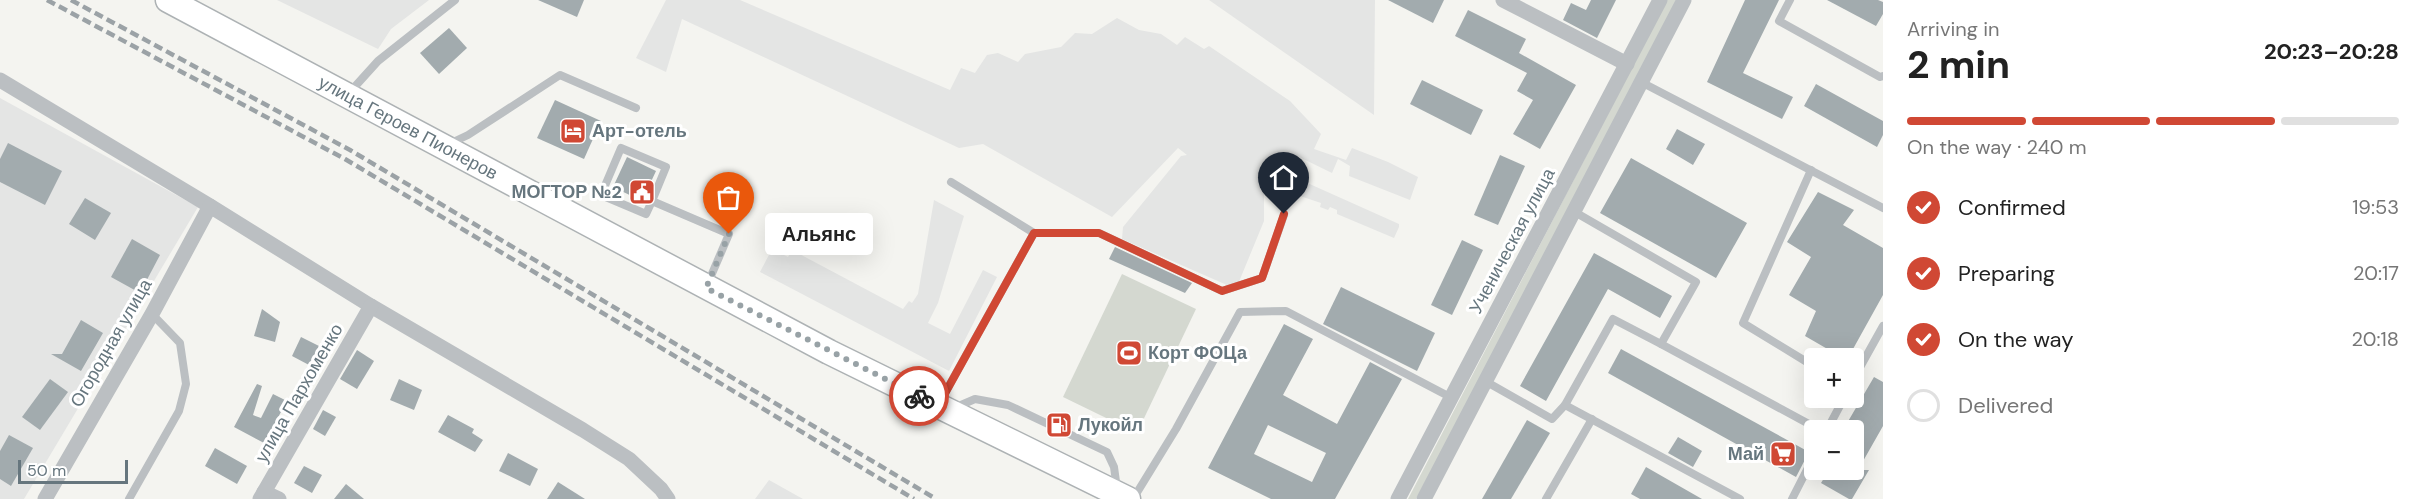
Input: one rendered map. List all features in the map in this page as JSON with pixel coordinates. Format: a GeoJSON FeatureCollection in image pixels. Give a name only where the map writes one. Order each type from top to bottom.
{"type":"FeatureCollection","features":[{"type":"Feature","properties":{"kind":"main road","name":"улица Героев Пионеров"},"geometry":{"type":"LineString","coordinates":[[168,0],[706,288],[943,408],[1126,497]]}},
{"type":"Feature","properties":{"kind":"street"},"geometry":{"type":"LineString","coordinates":[[1503,0],[1627,64]]}},
{"type":"Feature","properties":{"kind":"street","name":"Ученическая улица"},"geometry":{"type":"LineString","coordinates":[[1398,499],[1660,0]]}},
{"type":"Feature","properties":{"kind":"street"},"geometry":{"type":"LineString","coordinates":[[1424,499],[1684,0]]}},
{"type":"Feature","properties":{"kind":"street"},"geometry":{"type":"LineString","coordinates":[[0,80],[371,306],[583,430],[629,459],[662,496]]}},
{"type":"Feature","properties":{"kind":"street","name":"Огородная улица"},"geometry":{"type":"LineString","coordinates":[[45,499],[152,314],[210,206]]}},
{"type":"Feature","properties":{"kind":"street","name":"улица Пархоменко"},"geometry":{"type":"LineString","coordinates":[[262,496],[371,306]]}},
{"type":"Feature","properties":{"kind":"street"},"geometry":{"type":"LineString","coordinates":[[262,496],[279,499]]}},
{"type":"Feature","properties":{"kind":"lane"},"geometry":{"type":"LineString","coordinates":[[347,96],[378,61],[454,0]]}},
{"type":"Feature","properties":{"kind":"lane"},"geometry":{"type":"LineString","coordinates":[[1790,0],[1779,21],[1880,77],[1883,76]]}},
{"type":"Feature","properties":{"kind":"lane"},"geometry":{"type":"LineString","coordinates":[[442,147],[468,135],[560,75],[636,108]]}},
{"type":"Feature","properties":{"kind":"lane"},"geometry":{"type":"LineString","coordinates":[[1640,81],[1883,208]]}},
{"type":"Feature","properties":{"kind":"lane"},"geometry":{"type":"LineString","coordinates":[[621,148],[666,167],[652,201],[646,214],[601,195],[621,148]]}},
{"type":"Feature","properties":{"kind":"lane"},"geometry":{"type":"LineString","coordinates":[[1804,360],[1743,322],[1811,170]]}},
{"type":"Feature","properties":{"kind":"lane"},"geometry":{"type":"LineString","coordinates":[[951,182],[1034,233],[1099,233],[1222,291],[1262,278],[1284,214]]}},
{"type":"Feature","properties":{"kind":"lane"},"geometry":{"type":"LineString","coordinates":[[652,201],[729,234],[706,288]]}},
{"type":"Feature","properties":{"kind":"lane"},"geometry":{"type":"LineString","coordinates":[[1573,210],[1696,282],[1661,344]]}},
{"type":"Feature","properties":{"kind":"lane"},"geometry":{"type":"LineString","coordinates":[[943,408],[1034,233]]}},
{"type":"Feature","properties":{"kind":"lane"},"geometry":{"type":"LineString","coordinates":[[1126,497],[1176,429],[1240,312],[1286,311],[1452,398]]}},
{"type":"Feature","properties":{"kind":"lane"},"geometry":{"type":"LineString","coordinates":[[129,499],[179,411],[186,384],[180,343],[152,314]]}},
{"type":"Feature","properties":{"kind":"lane"},"geometry":{"type":"LineString","coordinates":[[1485,381],[1552,419],[1565,405],[1613,319],[1804,421]]}},
{"type":"Feature","properties":{"kind":"lane"},"geometry":{"type":"LineString","coordinates":[[1864,360],[1883,326]]}},
{"type":"Feature","properties":{"kind":"lane"},"geometry":{"type":"LineString","coordinates":[[943,408],[975,399],[1008,405],[1097,447],[1107,452],[1126,497]]}},
{"type":"Feature","properties":{"kind":"lane"},"geometry":{"type":"LineString","coordinates":[[1565,405],[1740,499]]}},
{"type":"Feature","properties":{"kind":"lane"},"geometry":{"type":"LineString","coordinates":[[1546,499],[1592,419]]}},
{"type":"Feature","properties":{"kind":"lane"},"geometry":{"type":"LineString","coordinates":[[1792,499],[1804,476]]}},
{"type":"Feature","properties":{"kind":"shaded area"},"geometry":{"type":"Polygon","coordinates":[[[277,0],[429,0],[391,29],[378,49],[277,0]]]}},
{"type":"Feature","properties":{"kind":"shaded area"},"geometry":{"type":"Polygon","coordinates":[[[666,0],[740,0],[950,90],[961,68],[975,73],[987,55],[998,53],[1018,62],[1025,54],[1061,47],[1075,33],[1092,34],[1117,18],[1139,30],[1161,34],[1177,45],[1185,37],[1204,49],[1209,46],[1290,101],[1321,134],[1314,149],[1346,160],[1352,148],[1418,177],[1410,200],[1349,176],[1350,166],[1338,159],[1332,173],[1293,154],[1283,178],[1294,177],[1399,224],[1399,227],[1394,238],[1337,214],[1337,210],[1330,207],[1328,210],[1320,207],[1321,203],[1279,186],[1279,183],[1264,190],[1264,221],[1236,289],[1122,239],[1123,227],[1181,156],[1187,155],[1178,148],[1112,217],[983,144],[959,148],[682,19],[666,72],[636,58],[666,0]]]}},
{"type":"Feature","properties":{"kind":"shaded area"},"geometry":{"type":"Polygon","coordinates":[[[1209,0],[1375,0],[1374,115],[1209,0]]]}},
{"type":"Feature","properties":{"kind":"shaded area"},"geometry":{"type":"Polygon","coordinates":[[[1667,0],[1680,0],[1640,81],[1416,499],[1408,499],[1667,0]]]}},
{"type":"Feature","properties":{"kind":"shaded area"},"geometry":{"type":"Polygon","coordinates":[[[0,98],[198,207],[24,499],[0,499],[0,98]]]}},
{"type":"Feature","properties":{"kind":"shaded area"},"geometry":{"type":"Polygon","coordinates":[[[934,200],[964,216],[938,303],[928,323],[950,334],[983,270],[997,277],[949,371],[760,272],[772,249],[788,257],[792,250],[903,309],[909,301],[912,303],[918,294],[934,200]]]}},
{"type":"Feature","properties":{"kind":"shaded area","name":"Корт ФОЦа"},"geometry":{"type":"Polygon","coordinates":[[[1122,274],[1196,309],[1137,433],[1063,397],[1122,274]]]}},
{"type":"Feature","properties":{"kind":"shaded area"},"geometry":{"type":"Polygon","coordinates":[[[769,480],[803,499],[755,499],[769,480]]]}},
{"type":"Feature","properties":{"kind":"building"},"geometry":{"type":"Polygon","coordinates":[[[538,0],[584,0],[577,17],[538,0]]]}},
{"type":"Feature","properties":{"kind":"building"},"geometry":{"type":"Polygon","coordinates":[[[1388,0],[1444,0],[1433,23],[1388,0]]]}},
{"type":"Feature","properties":{"kind":"building"},"geometry":{"type":"Polygon","coordinates":[[[1591,0],[1616,0],[1597,38],[1563,20],[1571,3],[1586,10],[1591,0]]]}},
{"type":"Feature","properties":{"kind":"building"},"geometry":{"type":"Polygon","coordinates":[[[1745,0],[1779,0],[1743,73],[1793,97],[1782,119],[1707,82],[1745,0]]]}},
{"type":"Feature","properties":{"kind":"building"},"geometry":{"type":"Polygon","coordinates":[[[1827,0],[1878,0],[1883,2],[1883,14],[1876,26],[1827,0]]]}},
{"type":"Feature","properties":{"kind":"building"},"geometry":{"type":"Polygon","coordinates":[[[1468,10],[1526,39],[1519,53],[1576,85],[1540,149],[1513,134],[1533,100],[1517,91],[1527,73],[1455,36],[1468,10]]]}},
{"type":"Feature","properties":{"kind":"building"},"geometry":{"type":"Polygon","coordinates":[[[449,28],[467,48],[439,74],[420,53],[449,28]]]}},
{"type":"Feature","properties":{"kind":"building"},"geometry":{"type":"Polygon","coordinates":[[[1422,80],[1483,110],[1471,135],[1410,104],[1422,80]]]}},
{"type":"Feature","properties":{"kind":"building"},"geometry":{"type":"Polygon","coordinates":[[[1816,84],[1883,121],[1883,135],[1877,147],[1804,106],[1816,84]]]}},
{"type":"Feature","properties":{"kind":"building"},"geometry":{"type":"Polygon","coordinates":[[[555,100],[601,121],[584,159],[537,138],[555,100]]]}},
{"type":"Feature","properties":{"kind":"building"},"geometry":{"type":"Polygon","coordinates":[[[1677,129],[1705,144],[1693,165],[1666,149],[1677,129]]]}},
{"type":"Feature","properties":{"kind":"building"},"geometry":{"type":"Polygon","coordinates":[[[8,143],[62,171],[45,205],[0,182],[0,159],[8,143]]]}},
{"type":"Feature","properties":{"kind":"building"},"geometry":{"type":"Polygon","coordinates":[[[1500,155],[1525,166],[1498,225],[1474,215],[1500,155]]]}},
{"type":"Feature","properties":{"kind":"building"},"geometry":{"type":"Polygon","coordinates":[[[627,157],[656,171],[642,201],[613,187],[627,157]]]}},
{"type":"Feature","properties":{"kind":"building"},"geometry":{"type":"Polygon","coordinates":[[[1631,158],[1747,223],[1716,278],[1600,213],[1631,158]]]}},
{"type":"Feature","properties":{"kind":"building"},"geometry":{"type":"Polygon","coordinates":[[[1818,192],[1854,210],[1843,225],[1883,248],[1883,295],[1854,348],[1826,348],[1805,336],[1816,311],[1789,295],[1811,257],[1787,242],[1818,192]]]}},
{"type":"Feature","properties":{"kind":"building"},"geometry":{"type":"Polygon","coordinates":[[[85,198],[111,213],[95,240],[69,224],[85,198]]]}},
{"type":"Feature","properties":{"kind":"building"},"geometry":{"type":"Polygon","coordinates":[[[132,239],[160,255],[140,293],[111,277],[132,239]]]}},
{"type":"Feature","properties":{"kind":"building"},"geometry":{"type":"Polygon","coordinates":[[[1462,240],[1483,250],[1452,315],[1431,305],[1462,240]]]}},
{"type":"Feature","properties":{"kind":"building"},"geometry":{"type":"Polygon","coordinates":[[[1115,247],[1192,283],[1185,293],[1109,259],[1115,247]]]}},
{"type":"Feature","properties":{"kind":"building"},"geometry":{"type":"Polygon","coordinates":[[[1594,253],[1672,296],[1660,318],[1608,289],[1546,401],[1520,386],[1594,253]]]}},
{"type":"Feature","properties":{"kind":"building"},"geometry":{"type":"Polygon","coordinates":[[[1341,287],[1435,333],[1417,371],[1323,324],[1341,287]]]}},
{"type":"Feature","properties":{"kind":"building"},"geometry":{"type":"Polygon","coordinates":[[[262,309],[280,322],[275,342],[254,336],[262,309]]]}},
{"type":"Feature","properties":{"kind":"building"},"geometry":{"type":"Polygon","coordinates":[[[81,320],[103,333],[81,371],[51,354],[62,354],[81,320]]]}},
{"type":"Feature","properties":{"kind":"building"},"geometry":{"type":"Polygon","coordinates":[[[1284,324],[1313,339],[1283,395],[1337,424],[1370,362],[1402,379],[1335,499],[1271,499],[1208,468],[1284,324]],[[1268,425],[1254,454],[1312,482],[1326,453],[1268,425]]]}},
{"type":"Feature","properties":{"kind":"building"},"geometry":{"type":"Polygon","coordinates":[[[301,337],[319,346],[309,365],[292,356],[301,337]]]}},
{"type":"Feature","properties":{"kind":"building"},"geometry":{"type":"Polygon","coordinates":[[[1621,349],[1804,449],[1804,462],[1796,477],[1608,373],[1621,349]]]}},
{"type":"Feature","properties":{"kind":"building"},"geometry":{"type":"Polygon","coordinates":[[[357,350],[374,361],[357,389],[340,379],[357,350]]]}},
{"type":"Feature","properties":{"kind":"building"},"geometry":{"type":"Polygon","coordinates":[[[1874,377],[1883,382],[1883,426],[1864,459],[1864,420],[1849,420],[1856,408],[1864,408],[1864,394],[1874,377]]]}},
{"type":"Feature","properties":{"kind":"building"},"geometry":{"type":"Polygon","coordinates":[[[50,379],[68,392],[40,430],[22,417],[50,379]]]}},
{"type":"Feature","properties":{"kind":"building"},"geometry":{"type":"Polygon","coordinates":[[[399,379],[422,390],[414,410],[390,400],[399,379]]]}},
{"type":"Feature","properties":{"kind":"building"},"geometry":{"type":"Polygon","coordinates":[[[257,384],[262,386],[253,415],[261,418],[273,394],[287,401],[264,443],[234,427],[257,384]]]}},
{"type":"Feature","properties":{"kind":"building"},"geometry":{"type":"Polygon","coordinates":[[[323,410],[336,417],[325,436],[313,429],[323,410]]]}},
{"type":"Feature","properties":{"kind":"building"},"geometry":{"type":"Polygon","coordinates":[[[448,415],[474,429],[472,433],[483,440],[475,452],[438,432],[448,415]]]}},
{"type":"Feature","properties":{"kind":"building"},"geometry":{"type":"Polygon","coordinates":[[[1527,420],[1550,433],[1511,499],[1482,499],[1527,420]]]}},
{"type":"Feature","properties":{"kind":"building"},"geometry":{"type":"Polygon","coordinates":[[[9,435],[33,448],[11,486],[0,479],[0,451],[9,435]]]}},
{"type":"Feature","properties":{"kind":"building"},"geometry":{"type":"Polygon","coordinates":[[[1678,437],[1702,451],[1693,467],[1668,453],[1678,437]]]}},
{"type":"Feature","properties":{"kind":"building"},"geometry":{"type":"Polygon","coordinates":[[[215,448],[247,466],[237,484],[205,466],[215,448]]]}},
{"type":"Feature","properties":{"kind":"building"},"geometry":{"type":"Polygon","coordinates":[[[508,453],[538,469],[530,486],[499,471],[508,453]]]}},
{"type":"Feature","properties":{"kind":"building"},"geometry":{"type":"Polygon","coordinates":[[[304,466],[322,475],[312,493],[294,483],[304,466]]]}},
{"type":"Feature","properties":{"kind":"building"},"geometry":{"type":"Polygon","coordinates":[[[1646,467],[1702,499],[1640,499],[1631,494],[1646,467]]]}},
{"type":"Feature","properties":{"kind":"building"},"geometry":{"type":"Polygon","coordinates":[[[1823,480],[1863,480],[1852,499],[1821,483],[1823,480]]]}},
{"type":"Feature","properties":{"kind":"building"},"geometry":{"type":"Polygon","coordinates":[[[558,482],[585,499],[547,499],[558,482]]]}},
{"type":"Feature","properties":{"kind":"building"},"geometry":{"type":"Polygon","coordinates":[[[346,484],[364,499],[334,499],[346,484]]]}},
{"type":"Feature","properties":{"kind":"railway"},"geometry":{"type":"LineString","coordinates":[[47,0],[345,159],[914,499]]}},
{"type":"Feature","properties":{"kind":"railway"},"geometry":{"type":"LineString","coordinates":[[71,0],[350,150],[936,499]]}},
{"type":"Feature","properties":{"kind":"way so far"},"geometry":{"type":"LineString","coordinates":[[729,234],[706,288],[919,396]]}},
{"type":"Feature","properties":{"kind":"place","name":"Арт-отель"},"geometry":{"type":"Point","coordinates":[573,131]}},
{"type":"Feature","properties":{"kind":"place","name":"МОГТОР №2"},"geometry":{"type":"Point","coordinates":[642,192]}},
{"type":"Feature","properties":{"kind":"place","name":"Альянс"},"geometry":{"type":"Point","coordinates":[729,234]}},
{"type":"Feature","properties":{"kind":"place","name":"Корт ФОЦа"},"geometry":{"type":"Point","coordinates":[1129,353]}},
{"type":"Feature","properties":{"kind":"place","name":"Лукойл"},"geometry":{"type":"Point","coordinates":[1059,425]}},
{"type":"Feature","properties":{"kind":"place","name":"Май"},"geometry":{"type":"Point","coordinates":[1783,454]}},
{"type":"Feature","properties":{"kind":"route"},"geometry":{"type":"LineString","coordinates":[[919,396],[938,406],[1034,233],[1099,233],[1222,291],[1262,278],[1284,214]]}}]}
